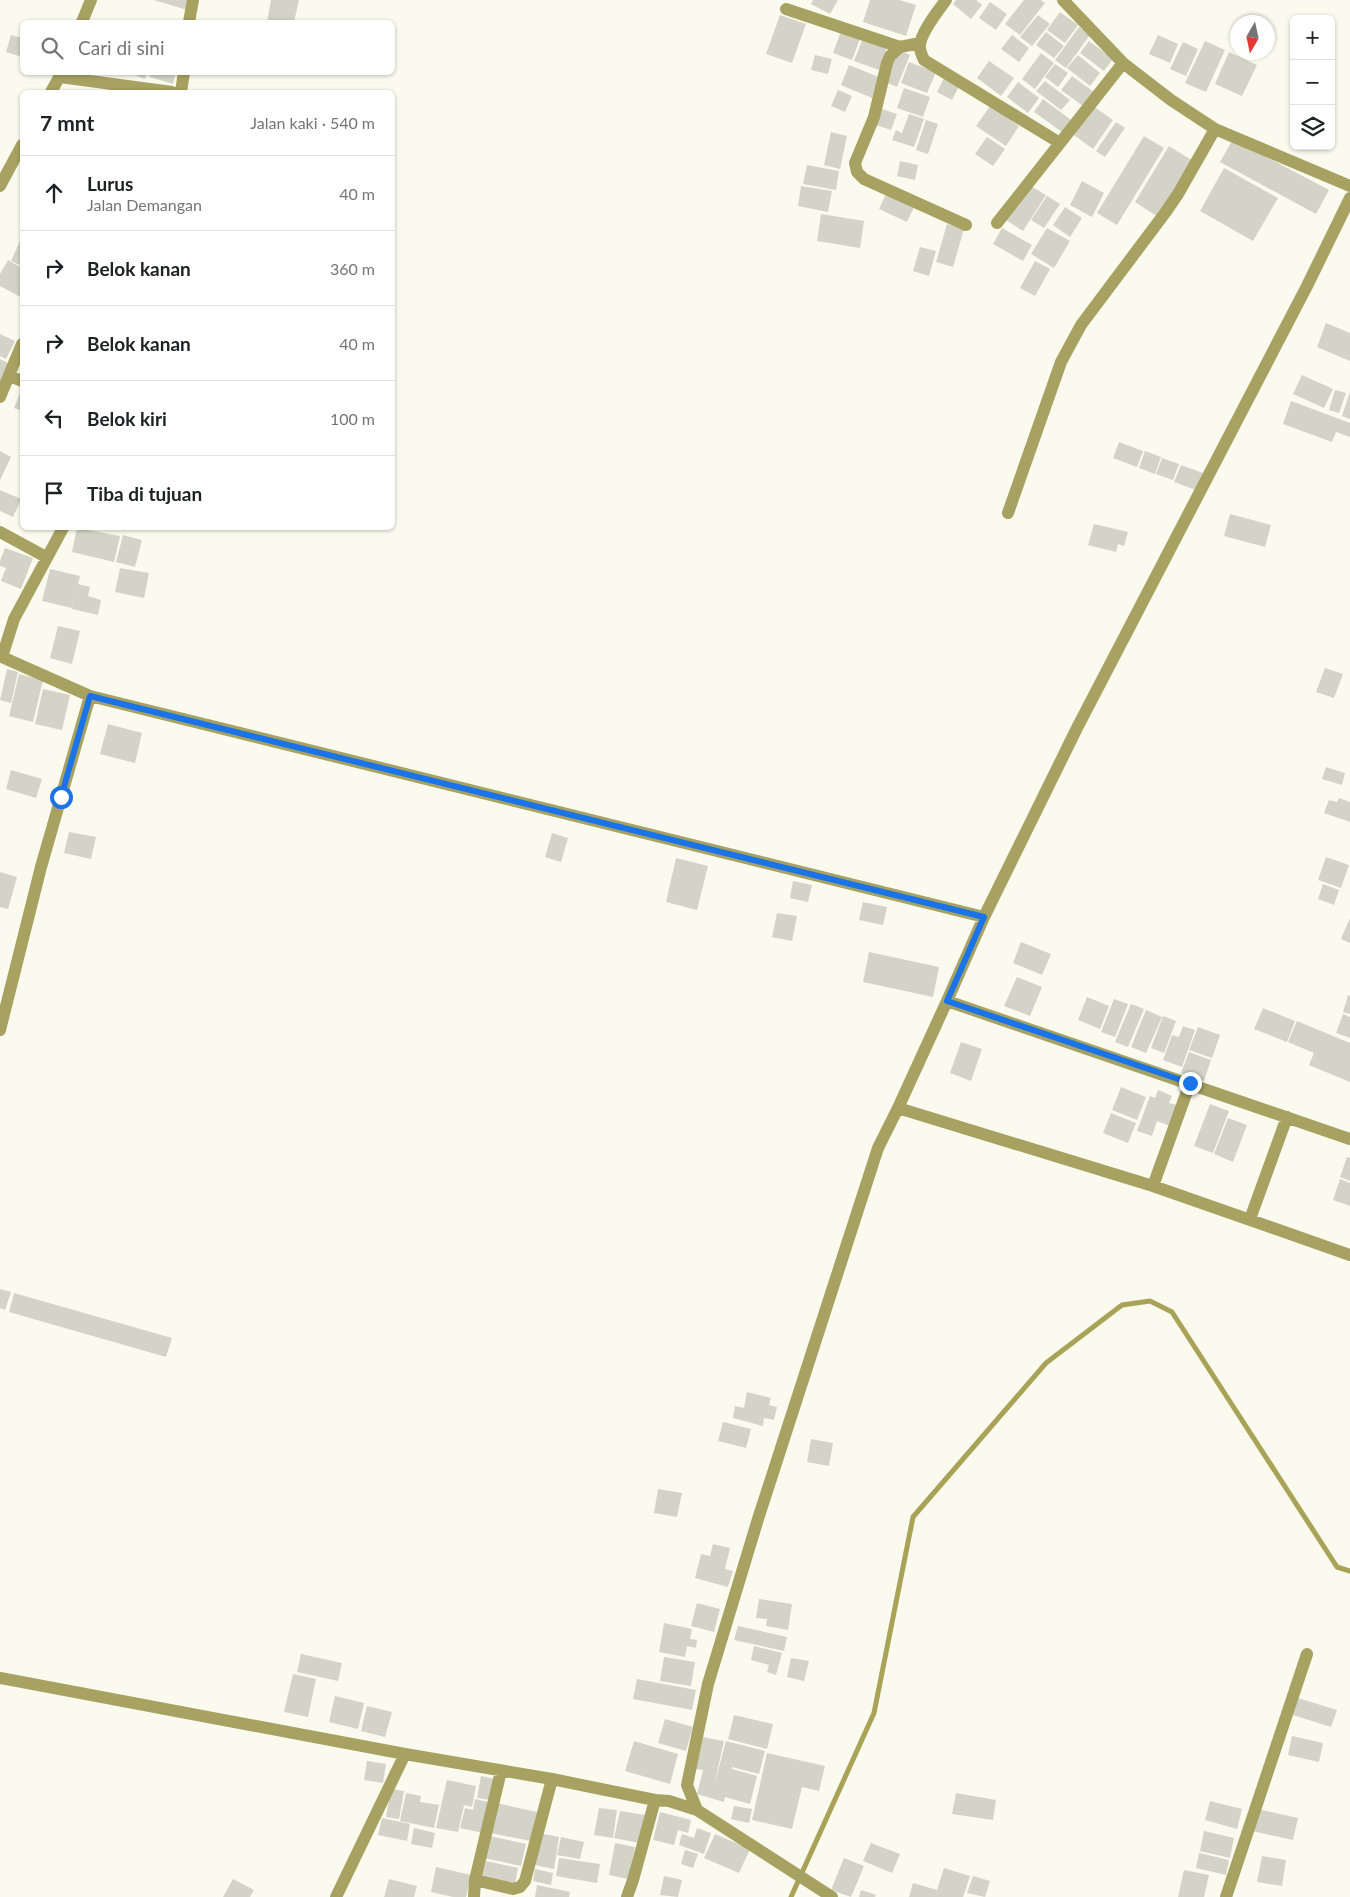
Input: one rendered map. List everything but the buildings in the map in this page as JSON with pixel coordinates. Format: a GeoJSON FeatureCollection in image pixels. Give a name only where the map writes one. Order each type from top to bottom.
{"type":"FeatureCollection","features":[{"type":"Feature","properties":{"kind":"street"},"geometry":{"type":"LineString","coordinates":[[83,20],[90,0]]}},
{"type":"Feature","properties":{"kind":"street"},"geometry":{"type":"LineString","coordinates":[[190,20],[193,0]]}},
{"type":"Feature","properties":{"kind":"street"},"geometry":{"type":"LineString","coordinates":[[946,0],[923,35],[920,43],[920,51],[924,60],[1060,143]]}},
{"type":"Feature","properties":{"kind":"street"},"geometry":{"type":"LineString","coordinates":[[1063,0],[1123,63],[1171,100],[1215,129],[1350,186]]}},
{"type":"Feature","properties":{"kind":"street"},"geometry":{"type":"LineString","coordinates":[[786,9],[900,48]]}},
{"type":"Feature","properties":{"kind":"street"},"geometry":{"type":"LineString","coordinates":[[920,43],[900,48],[890,56],[874,117],[855,162],[857,172],[864,179],[966,225]]}},
{"type":"Feature","properties":{"kind":"street"},"geometry":{"type":"LineString","coordinates":[[997,223],[1123,63]]}},
{"type":"Feature","properties":{"kind":"street"},"geometry":{"type":"LineString","coordinates":[[52,90],[61,75],[159,90]]}},
{"type":"Feature","properties":{"kind":"street"},"geometry":{"type":"LineString","coordinates":[[181,90],[184,75]]}},
{"type":"Feature","properties":{"kind":"street"},"geometry":{"type":"LineString","coordinates":[[1008,513],[1061,362],[1070,344],[1081,325],[1170,207],[1215,129]]}},
{"type":"Feature","properties":{"kind":"street"},"geometry":{"type":"LineString","coordinates":[[0,186],[20,149]]}},
{"type":"Feature","properties":{"kind":"street"},"geometry":{"type":"LineString","coordinates":[[697,1810],[687,1785],[708,1684],[758,1519],[878,1148],[984,917],[1077,728],[1307,286],[1350,198]]}},
{"type":"Feature","properties":{"kind":"street"},"geometry":{"type":"LineString","coordinates":[[0,397],[20,349]]}},
{"type":"Feature","properties":{"kind":"street"},"geometry":{"type":"LineString","coordinates":[[9,376],[20,380]]}},
{"type":"Feature","properties":{"kind":"street"},"geometry":{"type":"LineString","coordinates":[[62,530],[14,619],[1,659],[90,696],[984,917]]}},
{"type":"Feature","properties":{"kind":"street"},"geometry":{"type":"LineString","coordinates":[[0,532],[46,557]]}},
{"type":"Feature","properties":{"kind":"street"},"geometry":{"type":"LineString","coordinates":[[0,1030],[41,867],[90,696]]}},
{"type":"Feature","properties":{"kind":"street"},"geometry":{"type":"LineString","coordinates":[[947,1001],[1350,1139]]}},
{"type":"Feature","properties":{"kind":"street"},"geometry":{"type":"LineString","coordinates":[[1153,1186],[1190,1083]]}},
{"type":"Feature","properties":{"kind":"street"},"geometry":{"type":"LineString","coordinates":[[898,1108],[1153,1186],[1350,1255]]}},
{"type":"Feature","properties":{"kind":"street"},"geometry":{"type":"LineString","coordinates":[[1250,1219],[1287,1117]]}},
{"type":"Feature","properties":{"kind":"street"},"geometry":{"type":"LineString","coordinates":[[1226,1897],[1306,1654]]}},
{"type":"Feature","properties":{"kind":"street"},"geometry":{"type":"LineString","coordinates":[[0,1678],[405,1754],[552,1779],[655,1800],[669,1801],[697,1810],[832,1897]]}},
{"type":"Feature","properties":{"kind":"street"},"geometry":{"type":"LineString","coordinates":[[336,1897],[405,1754]]}},
{"type":"Feature","properties":{"kind":"street"},"geometry":{"type":"LineString","coordinates":[[474,1897],[475,1880],[501,1771]]}},
{"type":"Feature","properties":{"kind":"street"},"geometry":{"type":"LineString","coordinates":[[475,1880],[513,1889],[520,1888],[525,1881],[552,1779]]}},
{"type":"Feature","properties":{"kind":"street"},"geometry":{"type":"LineString","coordinates":[[669,1801],[687,1785]]}},
{"type":"Feature","properties":{"kind":"street"},"geometry":{"type":"LineString","coordinates":[[627,1897],[655,1800]]}},
{"type":"Feature","properties":{"kind":"waterway"},"geometry":{"type":"LineString","coordinates":[[791,1897],[874,1713],[913,1517],[1046,1363],[1122,1305],[1150,1301],[1172,1312],[1337,1567],[1350,1571]]}},
{"type":"Feature","properties":{"kind":"route"},"geometry":{"type":"LineString","coordinates":[[61,797],[90,696],[984,917],[947,1001],[1190,1083]]}}]}
